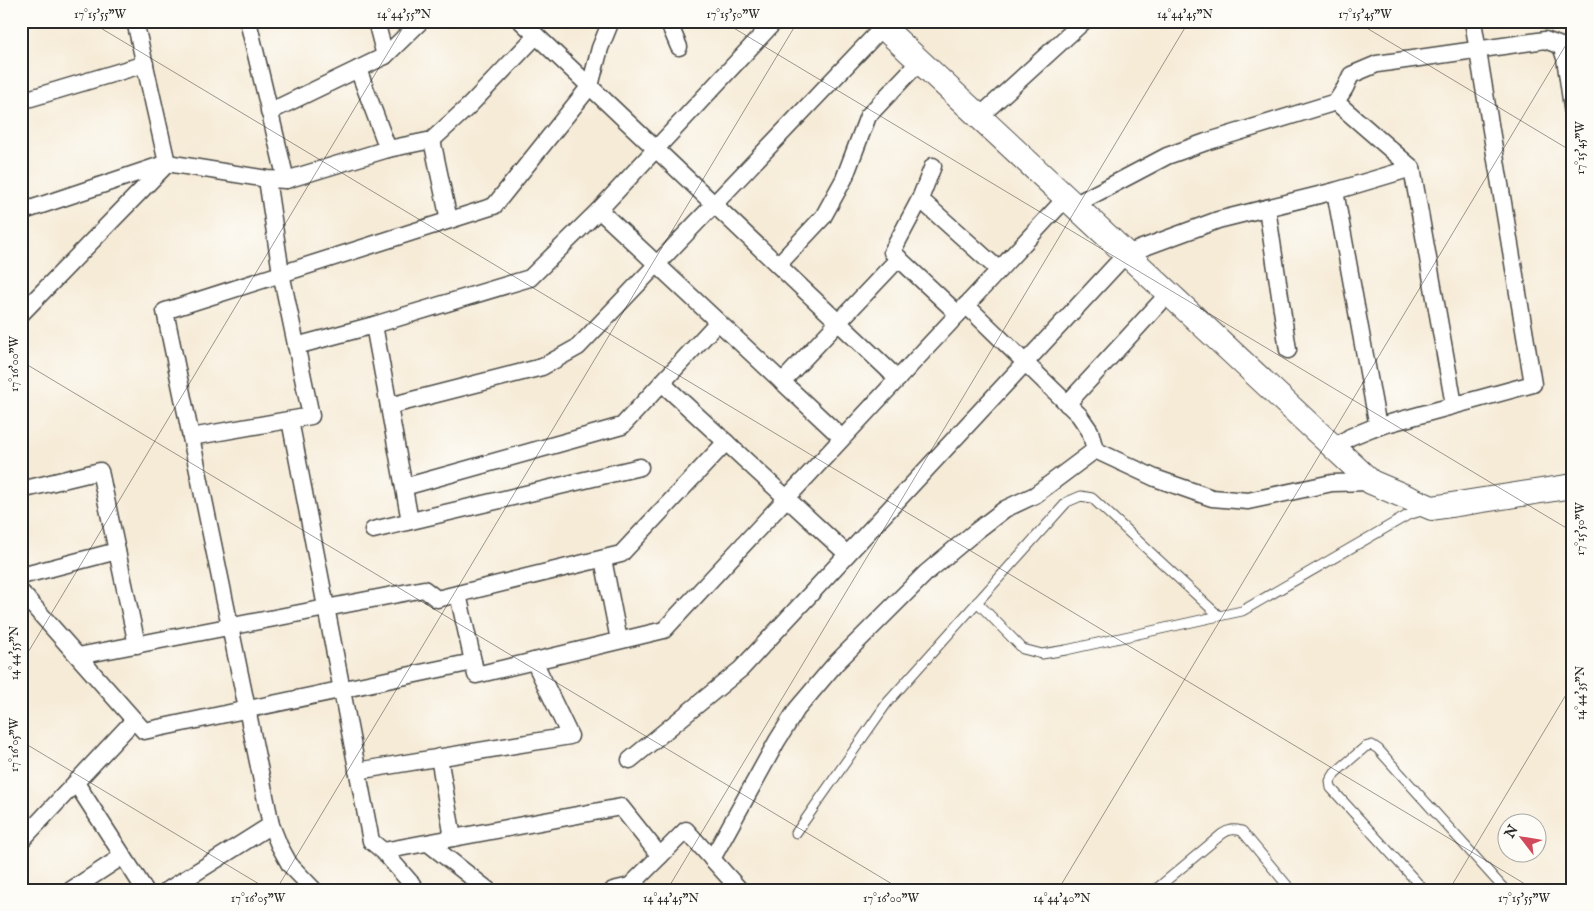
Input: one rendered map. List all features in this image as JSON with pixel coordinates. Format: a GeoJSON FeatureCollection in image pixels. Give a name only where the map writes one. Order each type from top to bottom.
{"type":"FeatureCollection","features":[{"type":"Feature","properties":{"kind":"street"},"geometry":{"type":"LineString","coordinates":[[135,21],[167,163]]}},
{"type":"Feature","properties":{"kind":"street"},"geometry":{"type":"LineString","coordinates":[[248,21],[286,180]]}},
{"type":"Feature","properties":{"kind":"street"},"geometry":{"type":"LineString","coordinates":[[376,21],[385,56]]}},
{"type":"Feature","properties":{"kind":"street"},"geometry":{"type":"LineString","coordinates":[[269,112],[385,56],[421,21]]}},
{"type":"Feature","properties":{"kind":"street"},"geometry":{"type":"LineString","coordinates":[[520,21],[898,379]]}},
{"type":"Feature","properties":{"kind":"street"},"geometry":{"type":"LineString","coordinates":[[311,889],[290,864],[279,845],[271,825],[165,311],[494,206],[590,86],[600,48],[611,21]]}},
{"type":"Feature","properties":{"kind":"street"},"geometry":{"type":"LineString","coordinates":[[668,21],[679,47]]}},
{"type":"Feature","properties":{"kind":"street"},"geometry":{"type":"LineString","coordinates":[[296,346],[374,325],[530,278],[600,210],[775,21]]}},
{"type":"Feature","properties":{"kind":"street"},"geometry":{"type":"LineString","coordinates":[[979,117],[1084,21]]}},
{"type":"Feature","properties":{"kind":"street"},"geometry":{"type":"LineString","coordinates":[[1334,448],[1350,437],[1378,426],[1533,384],[1476,50],[1473,21]]}},
{"type":"Feature","properties":{"kind":"street"},"geometry":{"type":"LineString","coordinates":[[389,406],[542,367],[578,347],[882,24],[979,117],[1371,482],[1432,508],[1573,486]]}},
{"type":"Feature","properties":{"kind":"street"},"geometry":{"type":"LineString","coordinates":[[21,212],[167,163],[267,179],[286,180],[388,149],[432,140],[470,106],[536,36]]}},
{"type":"Feature","properties":{"kind":"street"},"geometry":{"type":"LineString","coordinates":[[458,594],[476,675],[664,630],[999,270],[1070,201],[1167,156],[1336,102],[1351,75],[1377,64],[1545,40],[1561,46],[1565,58],[1573,114]]}},
{"type":"Feature","properties":{"kind":"street"},"geometry":{"type":"LineString","coordinates":[[1565,58],[1573,41]]}},
{"type":"Feature","properties":{"kind":"street"},"geometry":{"type":"LineString","coordinates":[[778,265],[823,217],[844,179],[868,116],[920,61]]}},
{"type":"Feature","properties":{"kind":"street"},"geometry":{"type":"LineString","coordinates":[[21,101],[145,64]]}},
{"type":"Feature","properties":{"kind":"street"},"geometry":{"type":"LineString","coordinates":[[358,69],[388,149]]}},
{"type":"Feature","properties":{"kind":"street"},"geometry":{"type":"LineString","coordinates":[[1336,102],[1412,168],[1454,405]]}},
{"type":"Feature","properties":{"kind":"street"},"geometry":{"type":"LineString","coordinates":[[432,140],[449,220]]}},
{"type":"Feature","properties":{"kind":"street"},"geometry":{"type":"LineString","coordinates":[[21,314],[167,163]]}},
{"type":"Feature","properties":{"kind":"street"},"geometry":{"type":"LineString","coordinates":[[933,166],[920,199],[892,252],[1025,362],[1079,415],[1090,431],[1095,450]]}},
{"type":"Feature","properties":{"kind":"street"},"geometry":{"type":"LineString","coordinates":[[630,760],[741,669],[1126,254],[1218,220],[1335,191],[1412,168]]}},
{"type":"Feature","properties":{"kind":"street"},"geometry":{"type":"LineString","coordinates":[[191,437],[311,416],[281,273],[267,179]]}},
{"type":"Feature","properties":{"kind":"street"},"geometry":{"type":"LineString","coordinates":[[1335,191],[1378,426]]}},
{"type":"Feature","properties":{"kind":"street"},"geometry":{"type":"LineString","coordinates":[[920,199],[999,270]]}},
{"type":"Feature","properties":{"kind":"street"},"geometry":{"type":"LineString","coordinates":[[1268,208],[1288,350]]}},
{"type":"Feature","properties":{"kind":"street"},"geometry":{"type":"LineString","coordinates":[[600,210],[842,438]]}},
{"type":"Feature","properties":{"kind":"street"},"geometry":{"type":"LineString","coordinates":[[782,382],[899,258]]}},
{"type":"Feature","properties":{"kind":"street"},"geometry":{"type":"LineString","coordinates":[[1068,404],[1168,293]]}},
{"type":"Feature","properties":{"kind":"street"},"geometry":{"type":"LineString","coordinates":[[404,487],[622,426],[718,322]]}},
{"type":"Feature","properties":{"kind":"street"},"geometry":{"type":"LineString","coordinates":[[374,325],[410,522]]}},
{"type":"Feature","properties":{"kind":"street"},"geometry":{"type":"LineString","coordinates":[[662,383],[847,554]]}},
{"type":"Feature","properties":{"kind":"street"},"geometry":{"type":"LineString","coordinates":[[290,420],[371,841],[384,851],[417,890]]}},
{"type":"Feature","properties":{"kind":"street"},"geometry":{"type":"LineString","coordinates":[[78,656],[424,589],[437,599],[621,554],[726,442]]}},
{"type":"Feature","properties":{"kind":"street"},"geometry":{"type":"LineString","coordinates":[[1095,450],[1155,478],[1212,498],[1248,501],[1332,483],[1371,482]]}},
{"type":"Feature","properties":{"kind":"street"},"geometry":{"type":"LineString","coordinates":[[712,858],[777,741],[797,709],[836,663],[926,572],[1005,509],[1035,495],[1095,450]]}},
{"type":"Feature","properties":{"kind":"street"},"geometry":{"type":"LineString","coordinates":[[373,530],[640,467]]}},
{"type":"Feature","properties":{"kind":"street"},"geometry":{"type":"LineString","coordinates":[[21,490],[100,471],[137,645]]}},
{"type":"Feature","properties":{"kind":"street"},"geometry":{"type":"LineString","coordinates":[[21,576],[117,551]]}},
{"type":"Feature","properties":{"kind":"street"},"geometry":{"type":"LineString","coordinates":[[603,559],[619,640]]}},
{"type":"Feature","properties":{"kind":"street"},"geometry":{"type":"LineString","coordinates":[[21,592],[144,731],[473,662]]}},
{"type":"Feature","properties":{"kind":"street"},"geometry":{"type":"LineString","coordinates":[[358,771],[570,736],[534,661]]}},
{"type":"Feature","properties":{"kind":"street"},"geometry":{"type":"LineString","coordinates":[[21,841],[134,720]]}},
{"type":"Feature","properties":{"kind":"street"},"geometry":{"type":"LineString","coordinates":[[439,757],[453,838]]}},
{"type":"Feature","properties":{"kind":"street"},"geometry":{"type":"LineString","coordinates":[[76,782],[145,890]]}},
{"type":"Feature","properties":{"kind":"street"},"geometry":{"type":"LineString","coordinates":[[384,851],[621,807],[660,856]]}},
{"type":"Feature","properties":{"kind":"street"},"geometry":{"type":"LineString","coordinates":[[168,890],[271,825]]}},
{"type":"Feature","properties":{"kind":"street"},"geometry":{"type":"LineString","coordinates":[[619,889],[630,886],[686,830],[740,890]]}},
{"type":"Feature","properties":{"kind":"street"},"geometry":{"type":"LineString","coordinates":[[428,843],[488,890]]}},
{"type":"Feature","properties":{"kind":"street"},"geometry":{"type":"LineString","coordinates":[[71,890],[123,856]]}},
{"type":"Feature","properties":{"kind":"lane"},"geometry":{"type":"LineString","coordinates":[[796,833],[886,703],[1067,502],[1082,496],[1092,498],[1219,616]]}},
{"type":"Feature","properties":{"kind":"lane"},"geometry":{"type":"LineString","coordinates":[[977,602],[1023,649],[1042,654],[1075,648],[1242,611],[1408,515],[1432,508]]}},
{"type":"Feature","properties":{"kind":"lane"},"geometry":{"type":"LineString","coordinates":[[1424,890],[1331,788],[1330,781],[1335,773],[1364,747],[1372,745],[1378,749],[1505,890]]}},
{"type":"Feature","properties":{"kind":"lane"},"geometry":{"type":"LineString","coordinates":[[1155,890],[1227,830],[1242,832],[1291,890]]}}]}
